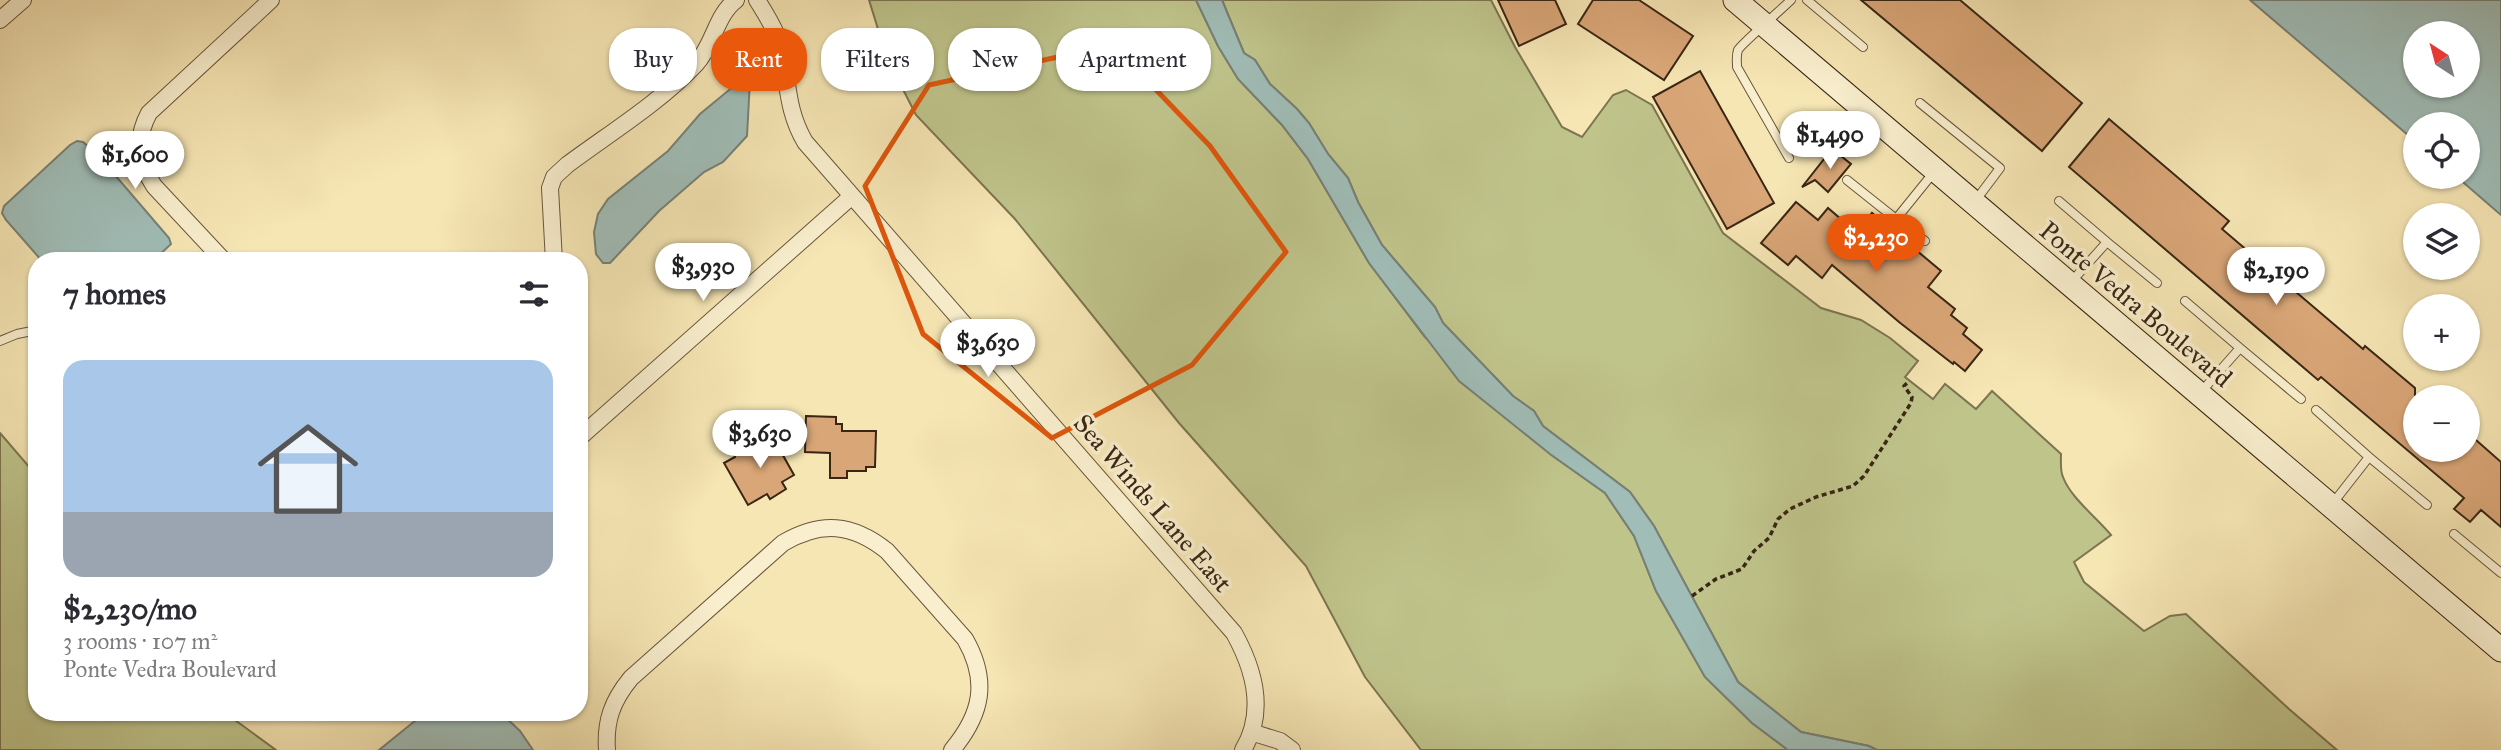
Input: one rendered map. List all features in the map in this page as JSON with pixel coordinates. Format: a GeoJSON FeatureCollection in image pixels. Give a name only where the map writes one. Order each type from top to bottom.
{"type":"FeatureCollection","features":[{"type":"Feature","properties":{"kind":"street"},"geometry":{"type":"LineString","coordinates":[[0,20],[23,0]]}},
{"type":"Feature","properties":{"kind":"street"},"geometry":{"type":"LineString","coordinates":[[216,252],[154,186],[145,172],[140,156],[142,125],[159,102],[211,58],[271,0]]}},
{"type":"Feature","properties":{"kind":"street"},"geometry":{"type":"LineString","coordinates":[[554,252],[550,200],[554,177],[567,164],[682,77],[712,42],[723,12],[736,0]]}},
{"type":"Feature","properties":{"kind":"street","name":"Sea Winds Lane East"},"geometry":{"type":"LineString","coordinates":[[757,0],[776,34],[790,111],[804,142],[1234,633],[1250,666],[1255,690],[1251,732],[1243,750]]}},
{"type":"Feature","properties":{"kind":"street","name":"Ponte Vedra Boulevard"},"geometry":{"type":"LineString","coordinates":[[1735,0],[2501,650]]}},
{"type":"Feature","properties":{"kind":"street"},"geometry":{"type":"LineString","coordinates":[[588,430],[852,196]]}},
{"type":"Feature","properties":{"kind":"street"},"geometry":{"type":"LineString","coordinates":[[607,750],[610,711],[618,693],[631,678],[783,542],[817,528],[836,527],[864,535],[887,551],[965,639],[974,654],[979,673],[977,711],[969,728],[952,750]]}},
{"type":"Feature","properties":{"kind":"street"},"geometry":{"type":"LineString","coordinates":[[1251,732],[1273,738],[1292,750]]}},
{"type":"Feature","properties":{"kind":"lane"},"geometry":{"type":"LineString","coordinates":[[1789,158],[1737,67],[1736,56],[1740,47],[1791,0]]}},
{"type":"Feature","properties":{"kind":"lane"},"geometry":{"type":"LineString","coordinates":[[1807,0],[1863,47]]}},
{"type":"Feature","properties":{"kind":"lane"},"geometry":{"type":"LineString","coordinates":[[1920,103],[2000,168],[1974,202]]}},
{"type":"Feature","properties":{"kind":"lane"},"geometry":{"type":"LineString","coordinates":[[1896,219],[1936,170]]}},
{"type":"Feature","properties":{"kind":"lane"},"geometry":{"type":"LineString","coordinates":[[1846,180],[1925,241]]}},
{"type":"Feature","properties":{"kind":"lane"},"geometry":{"type":"LineString","coordinates":[[2059,201],[2157,283]]}},
{"type":"Feature","properties":{"kind":"lane"},"geometry":{"type":"LineString","coordinates":[[2070,284],[2107,242]]}},
{"type":"Feature","properties":{"kind":"lane"},"geometry":{"type":"LineString","coordinates":[[2185,301],[2301,399]]}},
{"type":"Feature","properties":{"kind":"lane"},"geometry":{"type":"LineString","coordinates":[[0,341],[28,332]]}},
{"type":"Feature","properties":{"kind":"lane"},"geometry":{"type":"LineString","coordinates":[[2199,394],[2240,348]]}},
{"type":"Feature","properties":{"kind":"lane"},"geometry":{"type":"LineString","coordinates":[[2316,410],[2427,505]]}},
{"type":"Feature","properties":{"kind":"lane"},"geometry":{"type":"LineString","coordinates":[[2331,505],[2369,457]]}},
{"type":"Feature","properties":{"kind":"lane"},"geometry":{"type":"LineString","coordinates":[[2454,534],[2501,573]]}},
{"type":"Feature","properties":{"kind":"path"},"geometry":{"type":"LineString","coordinates":[[1692,596],[1716,579],[1742,569],[1754,551],[1769,538],[1778,519],[1790,509],[1816,497],[1853,486],[1864,476],[1911,403],[1912,397],[1904,386],[1909,381]]}},
{"type":"Feature","properties":{"kind":"highlighted area"},"geometry":{"type":"Polygon","coordinates":[[[1113,45],[1210,146],[1286,252],[1192,365],[1052,438],[923,334],[865,186],[929,85],[1113,45]]]}},
{"type":"Feature","properties":{"kind":"green space"},"geometry":{"type":"Polygon","coordinates":[[[869,0],[1196,0],[1209,28],[1056,28],[1056,91],[1211,91],[1211,31],[1238,79],[1282,125],[1308,159],[1369,263],[1425,337],[1550,454],[1605,493],[1634,536],[1656,591],[1705,677],[1752,723],[1788,750],[1421,750],[1365,677],[1306,566],[1179,423],[1015,219],[916,115],[904,91],[934,91],[934,28],[878,28],[869,0]]]}},
{"type":"Feature","properties":{"kind":"green space"},"geometry":{"type":"Polygon","coordinates":[[[1222,0],[1491,0],[1562,127],[1582,137],[1613,95],[1626,90],[1652,105],[1723,233],[1821,308],[1861,320],[1890,338],[1918,361],[1905,377],[1933,399],[1945,384],[1976,409],[1992,391],[2061,454],[2061,472],[2066,485],[2111,535],[2074,562],[2084,582],[2144,631],[2170,616],[2186,614],[2337,750],[1877,750],[1801,732],[1738,682],[1654,526],[1630,492],[1543,426],[1534,411],[1513,396],[1443,323],[1435,307],[1382,245],[1348,178],[1328,154],[1309,123],[1270,84],[1255,60],[1244,53],[1222,0]]]}},
{"type":"Feature","properties":{"kind":"green space"},"geometry":{"type":"Polygon","coordinates":[[[0,433],[28,466],[28,721],[236,721],[276,750],[0,750],[0,433]]]}},
{"type":"Feature","properties":{"kind":"water"},"geometry":{"type":"Polygon","coordinates":[[[1196,0],[1222,0],[1244,53],[1255,60],[1270,84],[1309,123],[1328,154],[1348,178],[1382,245],[1435,307],[1443,323],[1513,396],[1534,411],[1543,426],[1630,492],[1654,526],[1738,682],[1801,732],[1877,750],[1788,750],[1752,723],[1705,677],[1656,591],[1634,536],[1605,493],[1550,454],[1459,381],[1369,263],[1308,159],[1282,125],[1238,79],[1196,0]]]}},
{"type":"Feature","properties":{"kind":"water"},"geometry":{"type":"Polygon","coordinates":[[[2250,0],[2501,0],[2501,215],[2471,189],[2480,189],[2480,112],[2403,112],[2403,131],[2250,0]]]}},
{"type":"Feature","properties":{"kind":"water"},"geometry":{"type":"Polygon","coordinates":[[[728,91],[749,91],[747,136],[723,162],[704,172],[659,211],[610,263],[603,263],[596,254],[594,232],[598,214],[608,199],[668,151],[700,114],[728,91]]]}},
{"type":"Feature","properties":{"kind":"water"},"geometry":{"type":"Polygon","coordinates":[[[77,141],[83,142],[97,154],[169,238],[171,244],[163,252],[34,252],[6,220],[2,213],[4,206],[77,141]]]}},
{"type":"Feature","properties":{"kind":"water"},"geometry":{"type":"Polygon","coordinates":[[[415,721],[509,721],[533,750],[379,750],[415,721]]]}},
{"type":"Feature","properties":{"kind":"building"},"geometry":{"type":"Polygon","coordinates":[[[1498,0],[1555,0],[1566,24],[1519,46],[1498,0]]]}},
{"type":"Feature","properties":{"kind":"building"},"geometry":{"type":"Polygon","coordinates":[[[1593,0],[1639,0],[1693,36],[1664,80],[1578,24],[1593,0]]]}},
{"type":"Feature","properties":{"kind":"building"},"geometry":{"type":"Polygon","coordinates":[[[1861,0],[1960,0],[2082,103],[2042,151],[1861,0]]]}},
{"type":"Feature","properties":{"kind":"building"},"geometry":{"type":"Polygon","coordinates":[[[1700,71],[1774,203],[1727,229],[1653,97],[1700,71]]]}},
{"type":"Feature","properties":{"kind":"building"},"geometry":{"type":"Polygon","coordinates":[[[2109,119],[2229,221],[2222,229],[2363,349],[2365,346],[2411,385],[2403,385],[2403,446],[2321,377],[2318,380],[2069,167],[2109,119]]]}},
{"type":"Feature","properties":{"kind":"building"},"geometry":{"type":"Polygon","coordinates":[[[1832,149],[1851,164],[1828,192],[1815,180],[1802,187],[1832,149]]]}},
{"type":"Feature","properties":{"kind":"building"},"geometry":{"type":"Polygon","coordinates":[[[1796,202],[1818,220],[1828,208],[1856,232],[1872,213],[1941,271],[1928,287],[1955,309],[1951,315],[1967,328],[1963,334],[1982,350],[1965,371],[1899,322],[1832,265],[1822,278],[1796,256],[1788,265],[1761,243],[1796,202]]]}},
{"type":"Feature","properties":{"kind":"building"},"geometry":{"type":"Polygon","coordinates":[[[806,416],[836,417],[836,424],[842,424],[842,431],[876,431],[875,467],[866,467],[866,471],[847,471],[847,478],[830,478],[830,453],[805,452],[806,416]]]}},
{"type":"Feature","properties":{"kind":"building"},"geometry":{"type":"Polygon","coordinates":[[[771,434],[794,475],[782,482],[786,489],[770,499],[767,494],[748,505],[724,463],[735,457],[734,454],[771,434]]]}},
{"type":"Feature","properties":{"kind":"building"},"geometry":{"type":"Polygon","coordinates":[[[2480,444],[2501,462],[2501,527],[2481,510],[2470,522],[2454,509],[2464,498],[2421,462],[2480,462],[2480,444]]]}}]}
